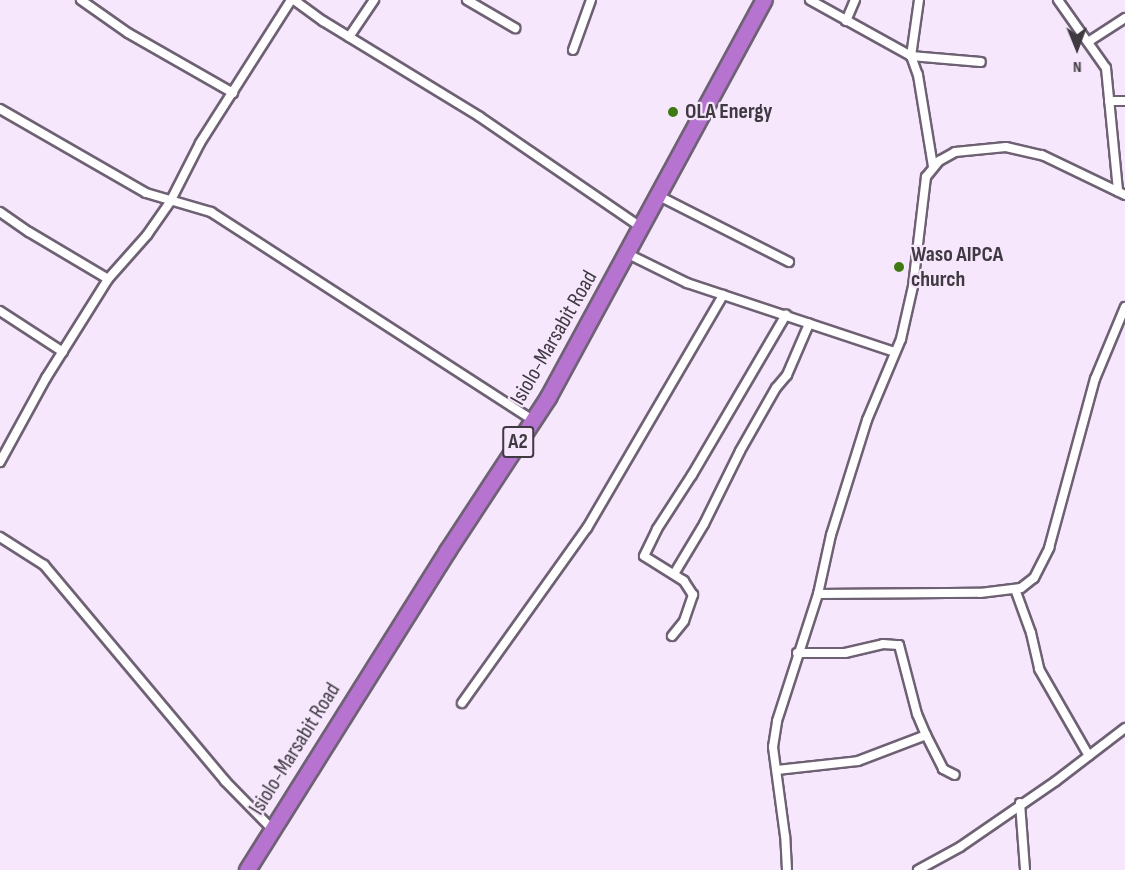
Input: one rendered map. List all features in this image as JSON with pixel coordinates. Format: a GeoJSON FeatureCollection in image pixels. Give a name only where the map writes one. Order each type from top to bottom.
{"type":"FeatureCollection","features":[{"type":"Feature","properties":{"kind":"highway","name":"Isiolo-Marsabit Road"},"geometry":{"type":"LineString","coordinates":[[247,870],[447,551],[533,420],[628,254],[657,195],[764,0]]}},
{"type":"Feature","properties":{"kind":"street"},"geometry":{"type":"LineString","coordinates":[[81,0],[128,33],[233,93]]}},
{"type":"Feature","properties":{"kind":"street"},"geometry":{"type":"LineString","coordinates":[[0,462],[46,378],[108,279],[147,235],[170,202],[200,143],[292,0],[480,117],[642,228]]}},
{"type":"Feature","properties":{"kind":"street"},"geometry":{"type":"LineString","coordinates":[[349,37],[374,0]]}},
{"type":"Feature","properties":{"kind":"street"},"geometry":{"type":"LineString","coordinates":[[467,0],[514,28]]}},
{"type":"Feature","properties":{"kind":"street"},"geometry":{"type":"LineString","coordinates":[[573,50],[591,0]]}},
{"type":"Feature","properties":{"kind":"street"},"geometry":{"type":"LineString","coordinates":[[810,0],[911,56],[981,62]]}},
{"type":"Feature","properties":{"kind":"street"},"geometry":{"type":"LineString","coordinates":[[846,21],[855,0]]}},
{"type":"Feature","properties":{"kind":"street"},"geometry":{"type":"LineString","coordinates":[[919,0],[911,56],[918,75],[933,167]]}},
{"type":"Feature","properties":{"kind":"street"},"geometry":{"type":"LineString","coordinates":[[1058,0],[1106,68],[1122,193]]}},
{"type":"Feature","properties":{"kind":"street"},"geometry":{"type":"LineString","coordinates":[[1088,42],[1125,18]]}},
{"type":"Feature","properties":{"kind":"street"},"geometry":{"type":"LineString","coordinates":[[1109,102],[1125,101]]}},
{"type":"Feature","properties":{"kind":"street"},"geometry":{"type":"LineString","coordinates":[[0,109],[134,187],[170,202],[198,206],[211,212],[533,420]]}},
{"type":"Feature","properties":{"kind":"street"},"geometry":{"type":"LineString","coordinates":[[787,870],[773,747],[777,721],[797,653],[818,594],[841,504],[867,420],[901,339],[911,301],[922,193],[926,177],[944,158],[961,150],[1006,147],[1042,155],[1122,193]]}},
{"type":"Feature","properties":{"kind":"street"},"geometry":{"type":"LineString","coordinates":[[657,195],[789,262]]}},
{"type":"Feature","properties":{"kind":"street"},"geometry":{"type":"LineString","coordinates":[[0,212],[108,279]]}},
{"type":"Feature","properties":{"kind":"street"},"geometry":{"type":"LineString","coordinates":[[628,254],[687,283],[894,352]]}},
{"type":"Feature","properties":{"kind":"street"},"geometry":{"type":"LineString","coordinates":[[462,703],[587,528],[723,295]]}},
{"type":"Feature","properties":{"kind":"street"},"geometry":{"type":"LineString","coordinates":[[818,594],[926,595],[1015,589],[1034,578],[1046,558],[1095,379],[1125,307]]}},
{"type":"Feature","properties":{"kind":"street"},"geometry":{"type":"LineString","coordinates":[[0,311],[63,352]]}},
{"type":"Feature","properties":{"kind":"street"},"geometry":{"type":"LineString","coordinates":[[672,636],[684,621],[694,598],[690,588],[674,574],[644,556],[647,546],[786,315]]}},
{"type":"Feature","properties":{"kind":"street"},"geometry":{"type":"LineString","coordinates":[[674,574],[704,524],[744,444],[776,388],[787,375],[809,324]]}},
{"type":"Feature","properties":{"kind":"street"},"geometry":{"type":"LineString","coordinates":[[0,537],[44,565],[225,781],[272,829]]}},
{"type":"Feature","properties":{"kind":"street"},"geometry":{"type":"LineString","coordinates":[[1015,589],[1031,633],[1039,669],[1089,756]]}},
{"type":"Feature","properties":{"kind":"street"},"geometry":{"type":"LineString","coordinates":[[797,653],[845,653],[883,644],[897,644],[904,655],[917,714],[926,735],[943,769],[954,775]]}},
{"type":"Feature","properties":{"kind":"street"},"geometry":{"type":"LineString","coordinates":[[918,870],[948,855],[1125,728]]}},
{"type":"Feature","properties":{"kind":"street"},"geometry":{"type":"LineString","coordinates":[[777,770],[858,761],[926,735]]}},
{"type":"Feature","properties":{"kind":"street"},"geometry":{"type":"LineString","coordinates":[[1020,804],[1025,870]]}},
{"type":"Feature","properties":{"kind":"place","name":"OLA Energy"},"geometry":{"type":"Point","coordinates":[673,112]}},
{"type":"Feature","properties":{"kind":"place","name":"Waso AIPCA church"},"geometry":{"type":"Point","coordinates":[899,267]}}]}
